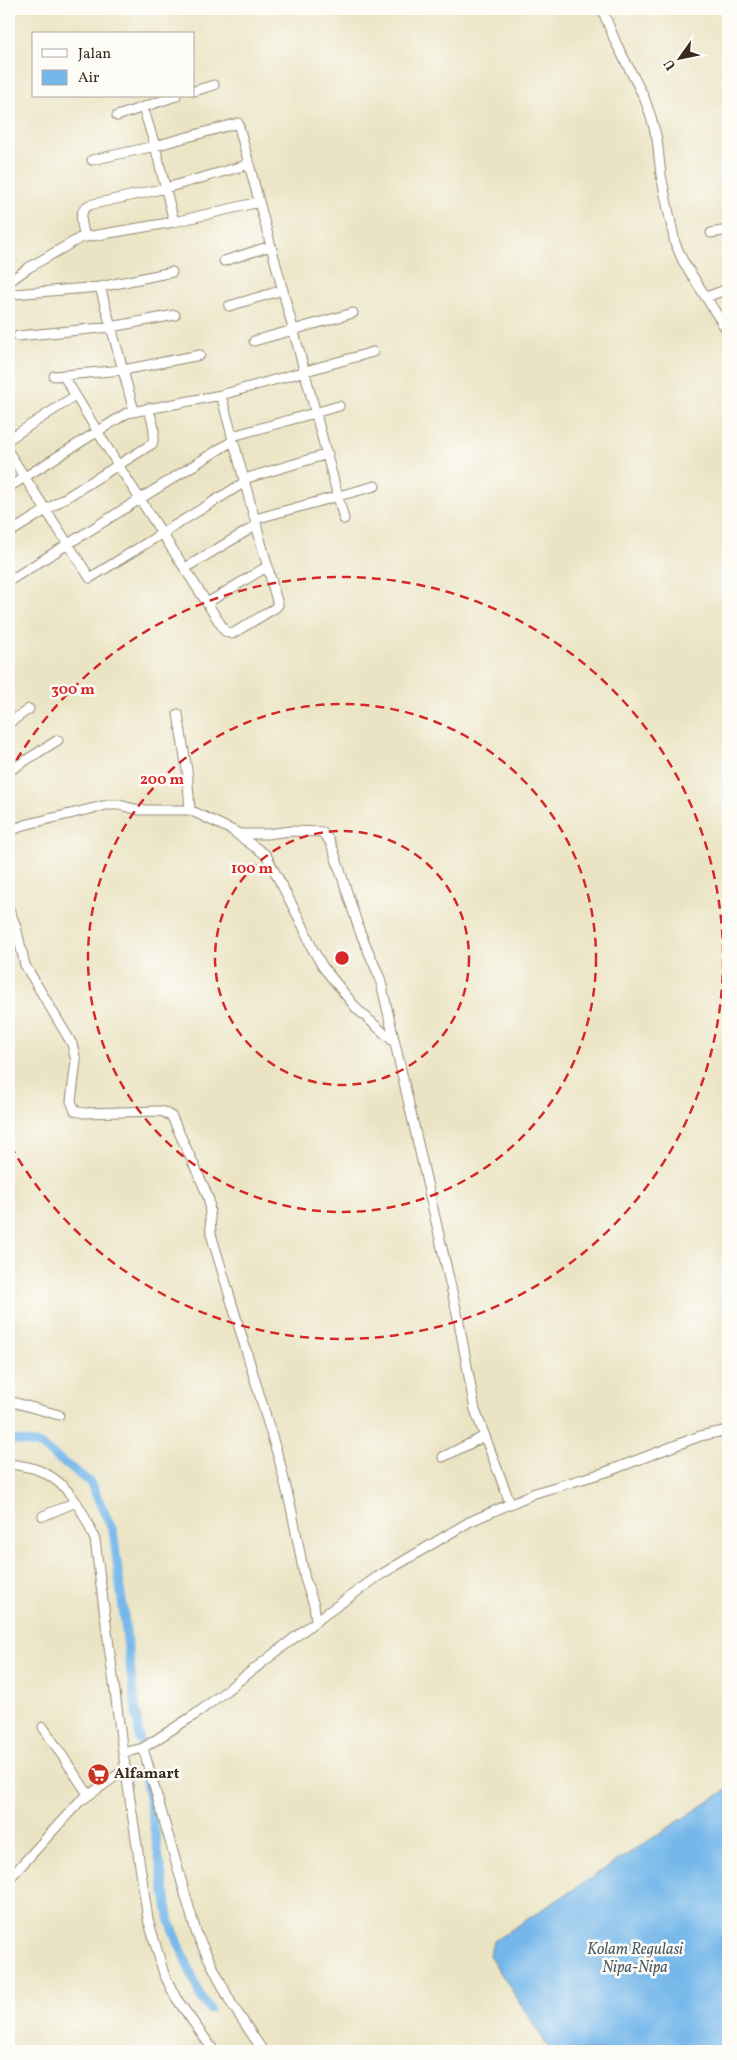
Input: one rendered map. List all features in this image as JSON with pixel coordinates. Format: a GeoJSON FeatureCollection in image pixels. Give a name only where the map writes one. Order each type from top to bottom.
{"type":"FeatureCollection","features":[{"type":"Feature","properties":{"kind":"street"},"geometry":{"type":"LineString","coordinates":[[602,9],[651,116],[657,139],[663,183],[675,243],[683,261],[728,332]]}},
{"type":"Feature","properties":{"kind":"street"},"geometry":{"type":"LineString","coordinates":[[195,91],[214,84]]}},
{"type":"Feature","properties":{"kind":"street"},"geometry":{"type":"LineString","coordinates":[[117,116],[170,98]]}},
{"type":"Feature","properties":{"kind":"street"},"geometry":{"type":"LineString","coordinates":[[143,107],[174,222]]}},
{"type":"Feature","properties":{"kind":"street"},"geometry":{"type":"LineString","coordinates":[[92,160],[155,146],[238,123],[328,454],[344,520]]}},
{"type":"Feature","properties":{"kind":"street"},"geometry":{"type":"LineString","coordinates":[[84,237],[81,215],[86,207],[166,188],[250,164]]}},
{"type":"Feature","properties":{"kind":"street"},"geometry":{"type":"LineString","coordinates":[[9,282],[28,268],[80,238],[174,222],[259,202]]}},
{"type":"Feature","properties":{"kind":"street"},"geometry":{"type":"LineString","coordinates":[[711,233],[728,230]]}},
{"type":"Feature","properties":{"kind":"street"},"geometry":{"type":"LineString","coordinates":[[224,261],[271,246]]}},
{"type":"Feature","properties":{"kind":"street"},"geometry":{"type":"LineString","coordinates":[[14,294],[100,287],[172,272]]}},
{"type":"Feature","properties":{"kind":"street"},"geometry":{"type":"LineString","coordinates":[[100,287],[134,411]]}},
{"type":"Feature","properties":{"kind":"street"},"geometry":{"type":"LineString","coordinates":[[706,297],[728,289]]}},
{"type":"Feature","properties":{"kind":"street"},"geometry":{"type":"LineString","coordinates":[[229,306],[283,290]]}},
{"type":"Feature","properties":{"kind":"street"},"geometry":{"type":"LineString","coordinates":[[254,341],[354,313]]}},
{"type":"Feature","properties":{"kind":"street"},"geometry":{"type":"LineString","coordinates":[[18,336],[111,327],[175,315]]}},
{"type":"Feature","properties":{"kind":"street"},"geometry":{"type":"LineString","coordinates":[[9,487],[96,430],[127,413],[220,395],[373,352]]}},
{"type":"Feature","properties":{"kind":"street"},"geometry":{"type":"LineString","coordinates":[[200,355],[123,370],[59,376],[75,396],[225,631],[232,634],[275,608],[278,604],[220,395]]}},
{"type":"Feature","properties":{"kind":"street"},"geometry":{"type":"LineString","coordinates":[[9,439],[75,396]]}},
{"type":"Feature","properties":{"kind":"street"},"geometry":{"type":"LineString","coordinates":[[9,581],[141,499],[233,438],[339,406]]}},
{"type":"Feature","properties":{"kind":"street"},"geometry":{"type":"LineString","coordinates":[[10,531],[46,511],[152,444],[155,438],[148,408]]}},
{"type":"Feature","properties":{"kind":"street"},"geometry":{"type":"LineString","coordinates":[[9,453],[90,578],[245,480],[328,454]]}},
{"type":"Feature","properties":{"kind":"street"},"geometry":{"type":"LineString","coordinates":[[185,568],[256,522],[338,495],[375,486]]}},
{"type":"Feature","properties":{"kind":"street"},"geometry":{"type":"LineString","coordinates":[[207,603],[268,566]]}},
{"type":"Feature","properties":{"kind":"street"},"geometry":{"type":"LineString","coordinates":[[9,724],[29,709]]}},
{"type":"Feature","properties":{"kind":"street"},"geometry":{"type":"LineString","coordinates":[[178,714],[187,770],[190,810]]}},
{"type":"Feature","properties":{"kind":"street"},"geometry":{"type":"LineString","coordinates":[[9,771],[58,740]]}},
{"type":"Feature","properties":{"kind":"street"},"geometry":{"type":"LineString","coordinates":[[9,832],[24,825],[107,805],[119,805],[139,810],[190,810],[232,831],[266,855],[323,967],[357,1009],[394,1042]]}},
{"type":"Feature","properties":{"kind":"street"},"geometry":{"type":"LineString","coordinates":[[232,831],[249,834],[322,832],[329,840],[360,932],[380,978],[459,1322],[475,1410],[510,1503]]}},
{"type":"Feature","properties":{"kind":"street"},"geometry":{"type":"LineString","coordinates":[[9,909],[16,927],[25,965],[75,1052],[76,1060],[71,1102],[75,1111],[84,1113],[158,1111],[169,1114],[176,1124],[204,1187],[209,1200],[211,1234],[280,1464],[292,1512],[305,1579],[314,1605],[316,1621]]}},
{"type":"Feature","properties":{"kind":"street"},"geometry":{"type":"LineString","coordinates":[[9,1402],[60,1415]]}},
{"type":"Feature","properties":{"kind":"street"},"geometry":{"type":"LineString","coordinates":[[123,1753],[143,1748],[196,1714],[316,1621],[377,1577],[469,1522],[535,1493],[606,1472],[700,1436],[728,1430]]}},
{"type":"Feature","properties":{"kind":"street"},"geometry":{"type":"LineString","coordinates":[[443,1457],[485,1436]]}},
{"type":"Feature","properties":{"kind":"street"},"geometry":{"type":"LineString","coordinates":[[9,1464],[32,1468],[52,1477],[68,1490],[88,1520],[95,1540],[123,1753],[148,1919],[164,1974],[176,1998],[214,2051]]}},
{"type":"Feature","properties":{"kind":"street"},"geometry":{"type":"LineString","coordinates":[[43,1516],[76,1502]]}},
{"type":"Feature","properties":{"kind":"street"},"geometry":{"type":"LineString","coordinates":[[43,1727],[88,1794]]}},
{"type":"Feature","properties":{"kind":"street"},"geometry":{"type":"LineString","coordinates":[[143,1748],[197,1935],[231,2003],[264,2051]]}},
{"type":"Feature","properties":{"kind":"street"},"geometry":{"type":"LineString","coordinates":[[9,1879],[52,1830],[88,1794],[126,1769]]}},
{"type":"Feature","properties":{"kind":"water","name":"Kolam Regulasi Nipa-Nipa"},"geometry":{"type":"Polygon","coordinates":[[[728,1789],[728,2051],[551,2051],[489,1955],[494,1941],[728,1789]]]}},
{"type":"Feature","properties":{"kind":"waterway"},"geometry":{"type":"LineString","coordinates":[[9,1439],[40,1445],[90,1482],[113,1531],[140,1741]]}},
{"type":"Feature","properties":{"kind":"waterway"},"geometry":{"type":"LineString","coordinates":[[143,1764],[170,1922],[201,1998],[210,2009]]}},
{"type":"Feature","properties":{"kind":"place","name":"Alfamart"},"geometry":{"type":"Point","coordinates":[98,1774]}}]}
